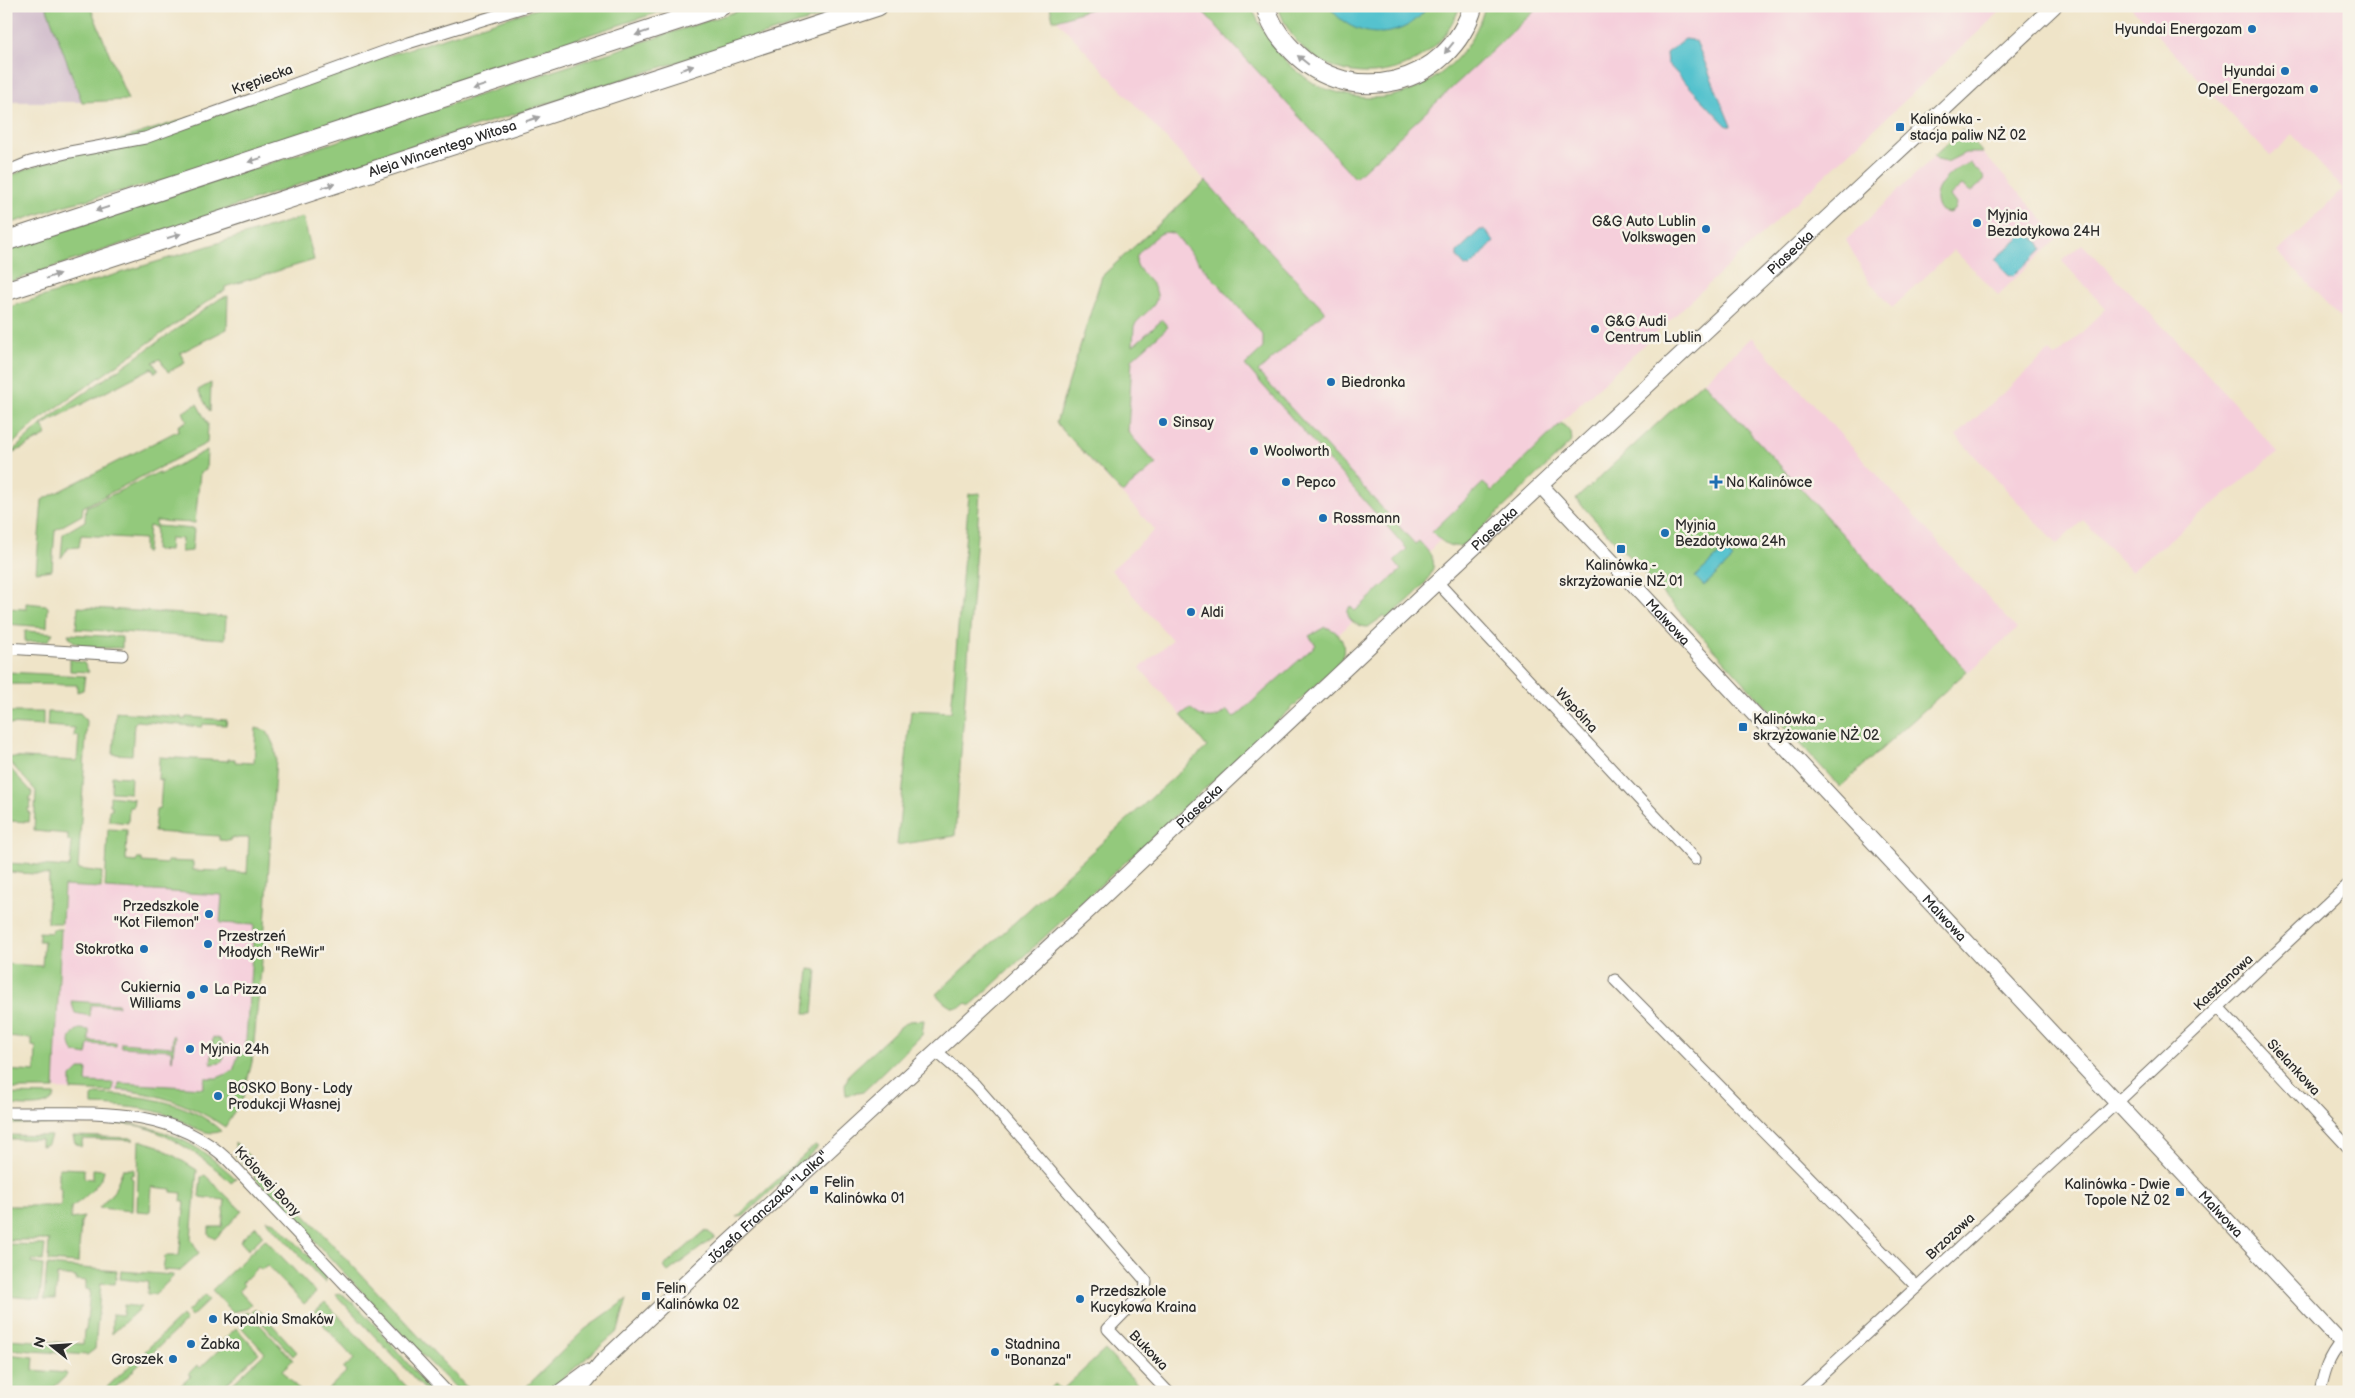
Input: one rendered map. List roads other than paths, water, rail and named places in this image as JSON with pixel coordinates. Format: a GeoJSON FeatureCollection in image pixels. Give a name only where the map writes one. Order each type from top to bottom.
{"type":"FeatureCollection","features":[{"type":"Feature","properties":{"kind":"main road"},"geometry":{"type":"LineString","coordinates":[[6,241],[721,6]]}},
{"type":"Feature","properties":{"kind":"main road","name":"Aleja Wincentego Witosa"},"geometry":{"type":"LineString","coordinates":[[6,291],[878,6]]}},
{"type":"Feature","properties":{"kind":"main road"},"geometry":{"type":"LineString","coordinates":[[1266,6],[1275,29],[1288,47],[1303,61],[1316,71],[1333,78],[1364,85],[1400,80],[1431,65],[1444,54],[1456,39],[1473,6]]}},
{"type":"Feature","properties":{"kind":"street","name":"Krępiecka"},"geometry":{"type":"LineString","coordinates":[[6,172],[30,162],[70,152],[145,138],[408,43],[527,6]]}},
{"type":"Feature","properties":{"kind":"street","name":"Piasecka"},"geometry":{"type":"LineString","coordinates":[[936,1051],[2054,6]]}},
{"type":"Feature","properties":{"kind":"street","name":"Malwowa"},"geometry":{"type":"LineString","coordinates":[[1541,486],[2345,1347]]}},
{"type":"Feature","properties":{"kind":"street","name":"Wspólna"},"geometry":{"type":"LineString","coordinates":[[1437,582],[1695,859]]}},
{"type":"Feature","properties":{"kind":"street"},"geometry":{"type":"LineString","coordinates":[[6,648],[122,655]]}},
{"type":"Feature","properties":{"kind":"street","name":"Kasztanowa"},"geometry":{"type":"LineString","coordinates":[[2116,1102],[2349,884]]}},
{"type":"Feature","properties":{"kind":"street"},"geometry":{"type":"LineString","coordinates":[[1615,980],[1917,1287]]}},
{"type":"Feature","properties":{"kind":"street","name":"Sielankowa"},"geometry":{"type":"LineString","coordinates":[[2218,1008],[2349,1148]]}},
{"type":"Feature","properties":{"kind":"street","name":"Bukowa"},"geometry":{"type":"LineString","coordinates":[[936,1051],[975,1085],[1146,1281],[1145,1291],[1108,1330],[1168,1392]]}},
{"type":"Feature","properties":{"kind":"street","name":"Józefa Franczaka \"Lalka\""},"geometry":{"type":"LineString","coordinates":[[577,1392],[601,1363],[936,1051]]}},
{"type":"Feature","properties":{"kind":"street","name":"Brzozowa"},"geometry":{"type":"LineString","coordinates":[[1803,1392],[2116,1102]]}},
{"type":"Feature","properties":{"kind":"street","name":"Królowej Bony"},"geometry":{"type":"LineString","coordinates":[[6,1113],[131,1115],[166,1122],[203,1140],[228,1160],[447,1392]]}},
{"type":"Feature","properties":{"kind":"street"},"geometry":{"type":"LineString","coordinates":[[2320,1392],[2323,1374],[2330,1355],[2345,1347]]}},
{"type":"Feature","properties":{"kind":"street","name":"Józefa Franczaka \"Lalka\""},"geometry":{"type":"LineString","coordinates":[[560,1392],[601,1363]]}},
{"type":"Feature","properties":{"kind":"water"},"geometry":{"type":"Polygon","coordinates":[[[1329,6],[1428,6],[1418,18],[1406,26],[1393,31],[1379,33],[1351,26],[1339,18],[1329,6]]]}},
{"type":"Feature","properties":{"kind":"water"},"geometry":{"type":"Polygon","coordinates":[[[1685,39],[1696,41],[1731,126],[1727,126],[1667,63],[1666,53],[1685,39]]]}},
{"type":"Feature","properties":{"kind":"water"},"geometry":{"type":"Polygon","coordinates":[[[1480,230],[1485,230],[1494,242],[1470,267],[1465,266],[1457,257],[1457,252],[1480,230]]]}},
{"type":"Feature","properties":{"kind":"water"},"geometry":{"type":"Polygon","coordinates":[[[2026,233],[2036,239],[2042,250],[2013,276],[2009,275],[1996,261],[1996,258],[2026,233]]]}},
{"type":"Feature","properties":{"kind":"water"},"geometry":{"type":"Polygon","coordinates":[[[1724,550],[1733,559],[1704,586],[1695,577],[1724,550]]]}},
{"type":"Feature","properties":{"kind":"place","name":"Hyundai Energozam"},"geometry":{"type":"Point","coordinates":[2252,29]}},
{"type":"Feature","properties":{"kind":"place","name":"Hyundai"},"geometry":{"type":"Point","coordinates":[2285,71]}},
{"type":"Feature","properties":{"kind":"place","name":"Opel Energozam"},"geometry":{"type":"Point","coordinates":[2314,89]}},
{"type":"Feature","properties":{"kind":"place","name":"Kalinówka - stacja paliw NŻ 02"},"geometry":{"type":"Point","coordinates":[1900,127]}},
{"type":"Feature","properties":{"kind":"place","name":"Myjnia Bezdotykowa 24H"},"geometry":{"type":"Point","coordinates":[1977,223]}},
{"type":"Feature","properties":{"kind":"place","name":"G&G Auto Lublin Volkswagen"},"geometry":{"type":"Point","coordinates":[1706,229]}},
{"type":"Feature","properties":{"kind":"place","name":"G&G Audi Centrum Lublin"},"geometry":{"type":"Point","coordinates":[1595,329]}},
{"type":"Feature","properties":{"kind":"place","name":"Biedronka"},"geometry":{"type":"Point","coordinates":[1331,382]}},
{"type":"Feature","properties":{"kind":"place","name":"Sinsay"},"geometry":{"type":"Point","coordinates":[1163,422]}},
{"type":"Feature","properties":{"kind":"place","name":"Woolworth"},"geometry":{"type":"Point","coordinates":[1254,451]}},
{"type":"Feature","properties":{"kind":"place","name":"Pepco"},"geometry":{"type":"Point","coordinates":[1286,482]}},
{"type":"Feature","properties":{"kind":"place","name":"Na Kalinówce"},"geometry":{"type":"Point","coordinates":[1716,482]}},
{"type":"Feature","properties":{"kind":"place","name":"Rossmann"},"geometry":{"type":"Point","coordinates":[1323,518]}},
{"type":"Feature","properties":{"kind":"place","name":"Myjnia Bezdotykowa 24h"},"geometry":{"type":"Point","coordinates":[1665,533]}},
{"type":"Feature","properties":{"kind":"place","name":"Kalinówka - skrzyżowanie NŻ 01"},"geometry":{"type":"Point","coordinates":[1621,549]}},
{"type":"Feature","properties":{"kind":"place","name":"Aldi"},"geometry":{"type":"Point","coordinates":[1191,612]}},
{"type":"Feature","properties":{"kind":"place","name":"Kalinówka - skrzyżowanie NŻ 02"},"geometry":{"type":"Point","coordinates":[1743,727]}},
{"type":"Feature","properties":{"kind":"place","name":"Przedszkole \"Kot Filemon\""},"geometry":{"type":"Point","coordinates":[209,914]}},
{"type":"Feature","properties":{"kind":"place","name":"Przestrzeń Młodych \"ReWir\""},"geometry":{"type":"Point","coordinates":[208,944]}},
{"type":"Feature","properties":{"kind":"place","name":"Stokrotka"},"geometry":{"type":"Point","coordinates":[144,949]}},
{"type":"Feature","properties":{"kind":"place","name":"La Pizza"},"geometry":{"type":"Point","coordinates":[204,989]}},
{"type":"Feature","properties":{"kind":"place","name":"Cukiernia Williams"},"geometry":{"type":"Point","coordinates":[191,995]}},
{"type":"Feature","properties":{"kind":"place","name":"Myjnia 24h"},"geometry":{"type":"Point","coordinates":[190,1049]}},
{"type":"Feature","properties":{"kind":"place","name":"BOSKO Bony - Lody Produkcji Własnej"},"geometry":{"type":"Point","coordinates":[218,1096]}},
{"type":"Feature","properties":{"kind":"place","name":"Felin Kalinówka 01"},"geometry":{"type":"Point","coordinates":[814,1190]}},
{"type":"Feature","properties":{"kind":"place","name":"Kalinówka - Dwie Topole NŻ 02"},"geometry":{"type":"Point","coordinates":[2180,1192]}},
{"type":"Feature","properties":{"kind":"place","name":"Felin Kalinówka 02"},"geometry":{"type":"Point","coordinates":[646,1296]}},
{"type":"Feature","properties":{"kind":"place","name":"Przedszkole Kucykowa Kraina"},"geometry":{"type":"Point","coordinates":[1080,1299]}},
{"type":"Feature","properties":{"kind":"place","name":"Kopalnia Smaków"},"geometry":{"type":"Point","coordinates":[213,1319]}},
{"type":"Feature","properties":{"kind":"place","name":"Żabka"},"geometry":{"type":"Point","coordinates":[191,1344]}},
{"type":"Feature","properties":{"kind":"place","name":"Stadnina \"Bonanza\""},"geometry":{"type":"Point","coordinates":[995,1352]}},
{"type":"Feature","properties":{"kind":"place","name":"Groszek"},"geometry":{"type":"Point","coordinates":[173,1359]}}]}
